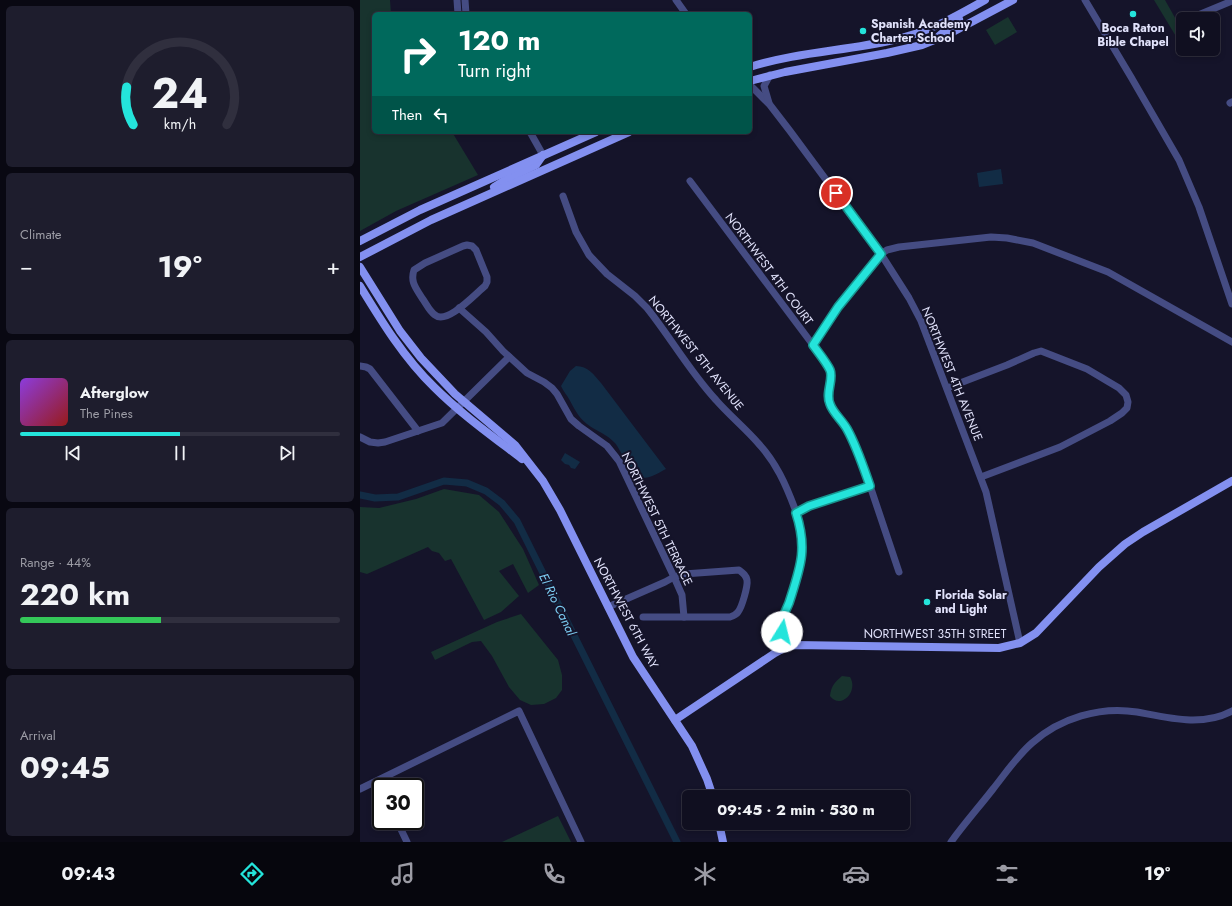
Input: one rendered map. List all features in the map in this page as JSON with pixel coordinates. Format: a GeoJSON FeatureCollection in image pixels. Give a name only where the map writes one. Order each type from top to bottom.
{"type":"FeatureCollection","features":[{"type":"Feature","properties":{"kind":"street"},"geometry":{"type":"LineString","coordinates":[[458,0],[458,12]]}},
{"type":"Feature","properties":{"kind":"street"},"geometry":{"type":"LineString","coordinates":[[465,0],[466,12]]}},
{"type":"Feature","properties":{"kind":"street"},"geometry":{"type":"LineString","coordinates":[[676,0],[685,12]]}},
{"type":"Feature","properties":{"kind":"street"},"geometry":{"type":"LineString","coordinates":[[934,40],[952,24],[985,0]]}},
{"type":"Feature","properties":{"kind":"street"},"geometry":{"type":"LineString","coordinates":[[752,67],[799,55],[888,41],[913,35],[943,23],[985,0]]}},
{"type":"Feature","properties":{"kind":"street"},"geometry":{"type":"LineString","coordinates":[[752,80],[770,75],[898,51],[934,40],[949,34],[1013,0]]}},
{"type":"Feature","properties":{"kind":"street"},"geometry":{"type":"LineString","coordinates":[[1087,1],[1179,160],[1199,207],[1232,304]]}},
{"type":"Feature","properties":{"kind":"street"},"geometry":{"type":"LineString","coordinates":[[1205,12],[1232,1]]}},
{"type":"Feature","properties":{"kind":"street","name":"NORTHWEST 4TH AVENUE"},"geometry":{"type":"LineString","coordinates":[[770,75],[764,86],[770,105]]}},
{"type":"Feature","properties":{"kind":"street","name":"NORTHWEST 4TH AVENUE"},"geometry":{"type":"LineString","coordinates":[[752,87],[770,105],[881,254],[909,298],[921,321],[981,477],[990,505],[1020,643]]}},
{"type":"Feature","properties":{"kind":"street"},"geometry":{"type":"LineString","coordinates":[[531,134],[542,155]]}},
{"type":"Feature","properties":{"kind":"street"},"geometry":{"type":"LineString","coordinates":[[360,241],[420,210],[591,134]]}},
{"type":"Feature","properties":{"kind":"street"},"geometry":{"type":"LineString","coordinates":[[360,257],[408,231],[624,134]]}},
{"type":"Feature","properties":{"kind":"street"},"geometry":{"type":"LineString","coordinates":[[479,198],[501,182],[536,165],[542,155]]}},
{"type":"Feature","properties":{"kind":"street","name":"NORTHWEST 4TH COURT"},"geometry":{"type":"LineString","coordinates":[[690,181],[813,345],[830,371],[828,400],[845,426],[859,453],[900,572]]}},
{"type":"Feature","properties":{"kind":"street","name":"NORTHWEST 5TH AVENUE"},"geometry":{"type":"LineString","coordinates":[[563,196],[576,232],[589,255],[607,274],[635,296],[647,308],[715,399],[758,443],[769,456],[782,476],[802,534],[802,556],[799,570],[781,630],[786,647]]}},
{"type":"Feature","properties":{"kind":"street"},"geometry":{"type":"LineString","coordinates":[[813,345],[838,307],[881,254],[887,250],[898,247],[991,237],[1007,238],[1033,243],[1108,272],[1232,342]]}},
{"type":"Feature","properties":{"kind":"street"},"geometry":{"type":"LineString","coordinates":[[467,245],[472,246],[476,250],[487,277],[487,282],[485,286],[459,308],[445,317],[440,318],[435,316],[413,283],[412,276],[414,270],[425,263],[467,245]]}},
{"type":"Feature","properties":{"kind":"street","name":"NORTHWEST 6TH WAY"},"geometry":{"type":"LineString","coordinates":[[360,267],[390,316],[417,353],[464,402],[515,445],[544,481],[551,492],[633,657],[692,746],[711,790]]}},
{"type":"Feature","properties":{"kind":"street","name":"NORTHWEST 6TH WAY"},"geometry":{"type":"LineString","coordinates":[[360,286],[378,316],[401,349],[425,378],[458,409],[532,466]]}},
{"type":"Feature","properties":{"kind":"street","name":"NORTHWEST 5TH TERRACE"},"geometry":{"type":"LineString","coordinates":[[459,308],[486,332],[526,373],[552,388],[571,419],[601,441],[612,452],[618,461],[682,595],[684,617]]}},
{"type":"Feature","properties":{"kind":"street"},"geometry":{"type":"LineString","coordinates":[[947,388],[1041,351],[1087,369],[1120,388],[1126,395],[1128,402],[1127,408],[1122,413],[1060,447],[981,477]]}},
{"type":"Feature","properties":{"kind":"street"},"geometry":{"type":"LineString","coordinates":[[360,437],[370,442],[385,442],[442,423],[458,409],[509,357]]}},
{"type":"Feature","properties":{"kind":"street"},"geometry":{"type":"LineString","coordinates":[[360,366],[370,369],[418,430]]}},
{"type":"Feature","properties":{"kind":"street","name":"NORTHWEST 35TH STREET"},"geometry":{"type":"LineString","coordinates":[[675,720],[753,667],[786,647],[795,645],[812,645],[999,648],[1020,643],[1036,633],[1099,567],[1125,544],[1143,532],[1232,481]]}},
{"type":"Feature","properties":{"kind":"street"},"geometry":{"type":"LineString","coordinates":[[796,513],[809,506],[870,486]]}},
{"type":"Feature","properties":{"kind":"street"},"geometry":{"type":"LineString","coordinates":[[608,607],[674,577],[684,574],[739,570],[744,574],[747,580],[739,611],[730,617],[643,617]]}},
{"type":"Feature","properties":{"kind":"street"},"geometry":{"type":"LineString","coordinates":[[391,778],[519,711],[581,842]]}},
{"type":"Feature","properties":{"kind":"street"},"geometry":{"type":"LineString","coordinates":[[951,842],[1021,753],[1043,734],[1056,726],[1076,717],[1105,711],[1133,712],[1186,721],[1217,718],[1232,711]]}},
{"type":"Feature","properties":{"kind":"street"},"geometry":{"type":"LineString","coordinates":[[360,789],[372,786]]}},
{"type":"Feature","properties":{"kind":"street"},"geometry":{"type":"LineString","coordinates":[[401,830],[407,842]]}},
{"type":"Feature","properties":{"kind":"street"},"geometry":{"type":"LineString","coordinates":[[720,830],[723,842]]}},
{"type":"Feature","properties":{"kind":"green space"},"geometry":{"type":"Polygon","coordinates":[[[360,0],[390,0],[391,12],[372,12],[372,134],[453,134],[478,175],[396,211],[360,231],[360,0]]]}},
{"type":"Feature","properties":{"kind":"green space"},"geometry":{"type":"Polygon","coordinates":[[[1154,0],[1165,0],[1176,20],[1176,36],[1154,0]]]}},
{"type":"Feature","properties":{"kind":"green space"},"geometry":{"type":"Polygon","coordinates":[[[1008,17],[1017,32],[995,45],[986,30],[1008,17]]]}},
{"type":"Feature","properties":{"kind":"green space"},"geometry":{"type":"Polygon","coordinates":[[[444,489],[479,495],[499,512],[523,549],[539,585],[528,593],[513,564],[499,571],[519,596],[501,612],[484,620],[451,559],[445,561],[439,553],[432,551],[428,547],[367,574],[360,572],[360,507],[379,508],[416,499],[444,489]]]}},
{"type":"Feature","properties":{"kind":"green space"},"geometry":{"type":"Polygon","coordinates":[[[521,614],[558,660],[562,675],[562,690],[556,698],[544,704],[531,705],[520,700],[509,687],[492,656],[481,641],[472,642],[435,660],[431,652],[497,622],[521,614]]]}},
{"type":"Feature","properties":{"kind":"green space"},"geometry":{"type":"Polygon","coordinates":[[[842,676],[850,677],[852,688],[847,697],[843,700],[834,700],[830,696],[831,690],[837,680],[842,676]]]}},
{"type":"Feature","properties":{"kind":"green space"},"geometry":{"type":"Polygon","coordinates":[[[558,816],[571,842],[502,842],[558,816]]]}},
{"type":"Feature","properties":{"kind":"water"},"geometry":{"type":"Polygon","coordinates":[[[1001,169],[1003,184],[979,187],[977,173],[1001,169]]]}},
{"type":"Feature","properties":{"kind":"water"},"geometry":{"type":"Polygon","coordinates":[[[576,366],[587,369],[596,377],[666,469],[647,478],[640,477],[632,471],[615,443],[609,437],[587,424],[581,418],[561,386],[570,371],[576,366]]]}},
{"type":"Feature","properties":{"kind":"water"},"geometry":{"type":"Polygon","coordinates":[[[565,453],[580,462],[575,469],[571,468],[561,460],[565,453]]]}},
{"type":"Feature","properties":{"kind":"waterway","name":"El Rio Canal"},"geometry":{"type":"LineString","coordinates":[[360,495],[375,498],[398,497],[444,481],[467,483],[486,491],[502,503],[517,521],[677,842]]}},
{"type":"Feature","properties":{"kind":"place","name":"Boca Raton Bible Chapel"},"geometry":{"type":"Point","coordinates":[1133,14]}},
{"type":"Feature","properties":{"kind":"place","name":"Spanish Academy Charter School"},"geometry":{"type":"Point","coordinates":[863,31]}},
{"type":"Feature","properties":{"kind":"place","name":"Florida Solar and Light"},"geometry":{"type":"Point","coordinates":[927,602]}},
{"type":"Feature","properties":{"kind":"route"},"geometry":{"type":"LineString","coordinates":[[782,632],[782,623],[801,563],[803,548],[802,534],[796,513],[809,506],[870,486],[859,453],[845,426],[830,405],[828,393],[831,374],[813,345],[838,307],[881,254],[836,193]]}}]}
